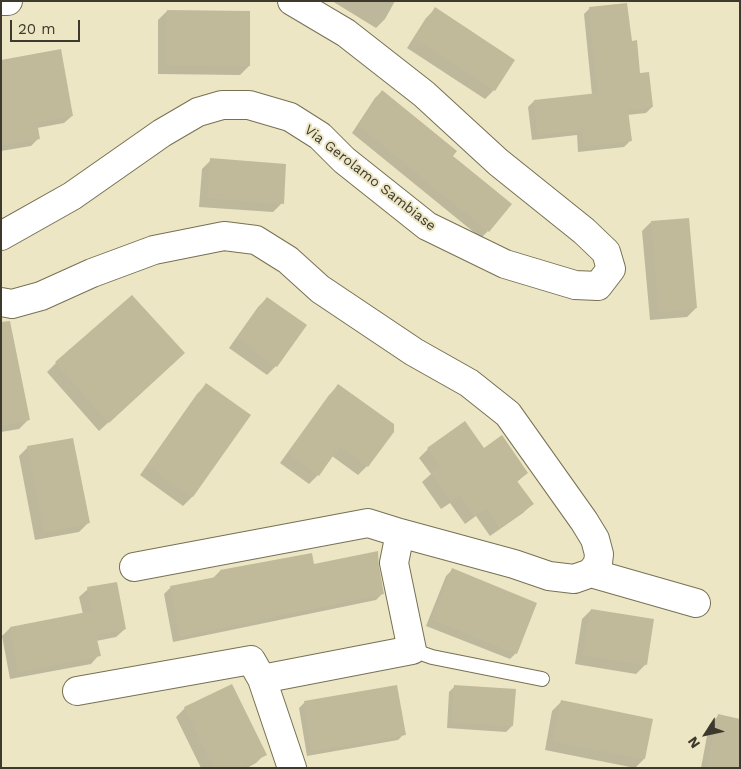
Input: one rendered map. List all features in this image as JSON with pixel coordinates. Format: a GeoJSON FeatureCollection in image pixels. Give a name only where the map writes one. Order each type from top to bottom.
{"type":"FeatureCollection","features":[{"type":"Feature","properties":{"kind":"street"},"geometry":{"type":"LineString","coordinates":[[1,1],[8,1]]}},
{"type":"Feature","properties":{"kind":"street","name":"Via Gerolamo Sambiase"},"geometry":{"type":"LineString","coordinates":[[1,236],[72,196],[162,133],[198,112],[222,105],[249,105],[290,117],[320,136],[344,160],[427,226],[505,264],[575,285],[598,286],[611,269],[606,252],[584,231],[498,162],[424,94],[346,33],[292,1]]}},
{"type":"Feature","properties":{"kind":"street"},"geometry":{"type":"LineString","coordinates":[[1,302],[12,304],[41,296],[92,273],[154,250],[224,236],[256,240],[288,260],[320,289],[414,352],[468,383],[508,414],[595,539],[599,554],[598,563],[591,573]]}},
{"type":"Feature","properties":{"kind":"street"},"geometry":{"type":"LineString","coordinates":[[134,567],[368,523],[549,576],[574,579],[591,573],[696,603]]}},
{"type":"Feature","properties":{"kind":"street"},"geometry":{"type":"LineString","coordinates":[[262,678],[412,650],[394,563],[400,533]]}},
{"type":"Feature","properties":{"kind":"street"},"geometry":{"type":"LineString","coordinates":[[77,691],[251,660],[262,678],[292,768]]}},
{"type":"Feature","properties":{"kind":"lane"},"geometry":{"type":"LineString","coordinates":[[412,650],[432,657],[542,679]]}},
{"type":"Feature","properties":{"kind":"building"},"geometry":{"type":"Polygon","coordinates":[[[627,3],[632,41],[637,40],[640,73],[649,72],[653,107],[628,110],[632,141],[584,146],[582,130],[538,135],[534,100],[598,93],[589,7],[627,3]]]}},
{"type":"Feature","properties":{"kind":"building"},"geometry":{"type":"Polygon","coordinates":[[[435,7],[515,60],[495,91],[415,39],[435,7]]]}},
{"type":"Feature","properties":{"kind":"building"},"geometry":{"type":"Polygon","coordinates":[[[167,10],[250,11],[250,66],[166,65],[167,10]]]}},
{"type":"Feature","properties":{"kind":"building"},"geometry":{"type":"Polygon","coordinates":[[[61,49],[73,116],[37,122],[40,139],[1,145],[1,60],[61,49]]]}},
{"type":"Feature","properties":{"kind":"building"},"geometry":{"type":"Polygon","coordinates":[[[382,90],[457,151],[453,156],[512,204],[489,232],[359,126],[382,90]]]}},
{"type":"Feature","properties":{"kind":"building"},"geometry":{"type":"Polygon","coordinates":[[[210,158],[286,164],[284,204],[208,198],[210,158]]]}},
{"type":"Feature","properties":{"kind":"building"},"geometry":{"type":"Polygon","coordinates":[[[689,218],[697,308],[659,312],[651,221],[689,218]]]}},
{"type":"Feature","properties":{"kind":"building"},"geometry":{"type":"Polygon","coordinates":[[[132,295],[185,353],[109,423],[55,362],[132,295]]]}},
{"type":"Feature","properties":{"kind":"building"},"geometry":{"type":"Polygon","coordinates":[[[267,297],[307,325],[277,367],[237,338],[267,297]]]}},
{"type":"Feature","properties":{"kind":"building"},"geometry":{"type":"Polygon","coordinates":[[[10,321],[30,420],[1,426],[1,322],[10,321]]]}},
{"type":"Feature","properties":{"kind":"building"},"geometry":{"type":"Polygon","coordinates":[[[206,383],[251,415],[193,497],[148,466],[206,383]]]}},
{"type":"Feature","properties":{"kind":"building"},"geometry":{"type":"Polygon","coordinates":[[[338,384],[394,424],[394,432],[368,467],[340,446],[319,476],[288,453],[338,384]]]}},
{"type":"Feature","properties":{"kind":"building"},"geometry":{"type":"Polygon","coordinates":[[[465,421],[484,448],[502,435],[528,473],[517,481],[534,504],[500,528],[486,508],[475,516],[460,495],[451,501],[431,472],[440,466],[427,448],[465,421]]]}},
{"type":"Feature","properties":{"kind":"building"},"geometry":{"type":"Polygon","coordinates":[[[73,438],[90,523],[44,532],[27,446],[73,438]]]}},
{"type":"Feature","properties":{"kind":"building"},"geometry":{"type":"Polygon","coordinates":[[[378,551],[384,594],[180,636],[170,586],[221,576],[220,570],[312,553],[314,564],[378,551]]]}},
{"type":"Feature","properties":{"kind":"building"},"geometry":{"type":"Polygon","coordinates":[[[452,568],[537,603],[517,654],[432,619],[452,568]]]}},
{"type":"Feature","properties":{"kind":"building"},"geometry":{"type":"Polygon","coordinates":[[[117,582],[126,629],[96,635],[101,656],[18,672],[10,627],[92,611],[87,587],[117,582]]]}},
{"type":"Feature","properties":{"kind":"building"},"geometry":{"type":"Polygon","coordinates":[[[591,609],[654,619],[647,665],[583,655],[591,609]]]}},
{"type":"Feature","properties":{"kind":"building"},"geometry":{"type":"Polygon","coordinates":[[[232,684],[267,755],[240,768],[214,768],[184,707],[232,684]]]}},
{"type":"Feature","properties":{"kind":"building"},"geometry":{"type":"Polygon","coordinates":[[[397,685],[406,735],[312,751],[304,701],[397,685]]]}},
{"type":"Feature","properties":{"kind":"building"},"geometry":{"type":"Polygon","coordinates":[[[454,685],[516,689],[513,726],[452,722],[454,685]]]}},
{"type":"Feature","properties":{"kind":"building"},"geometry":{"type":"Polygon","coordinates":[[[561,700],[653,719],[645,759],[553,741],[561,700]]]}},
{"type":"Feature","properties":{"kind":"building"},"geometry":{"type":"Polygon","coordinates":[[[718,714],[740,719],[740,768],[707,768],[718,714]]]}}]}
